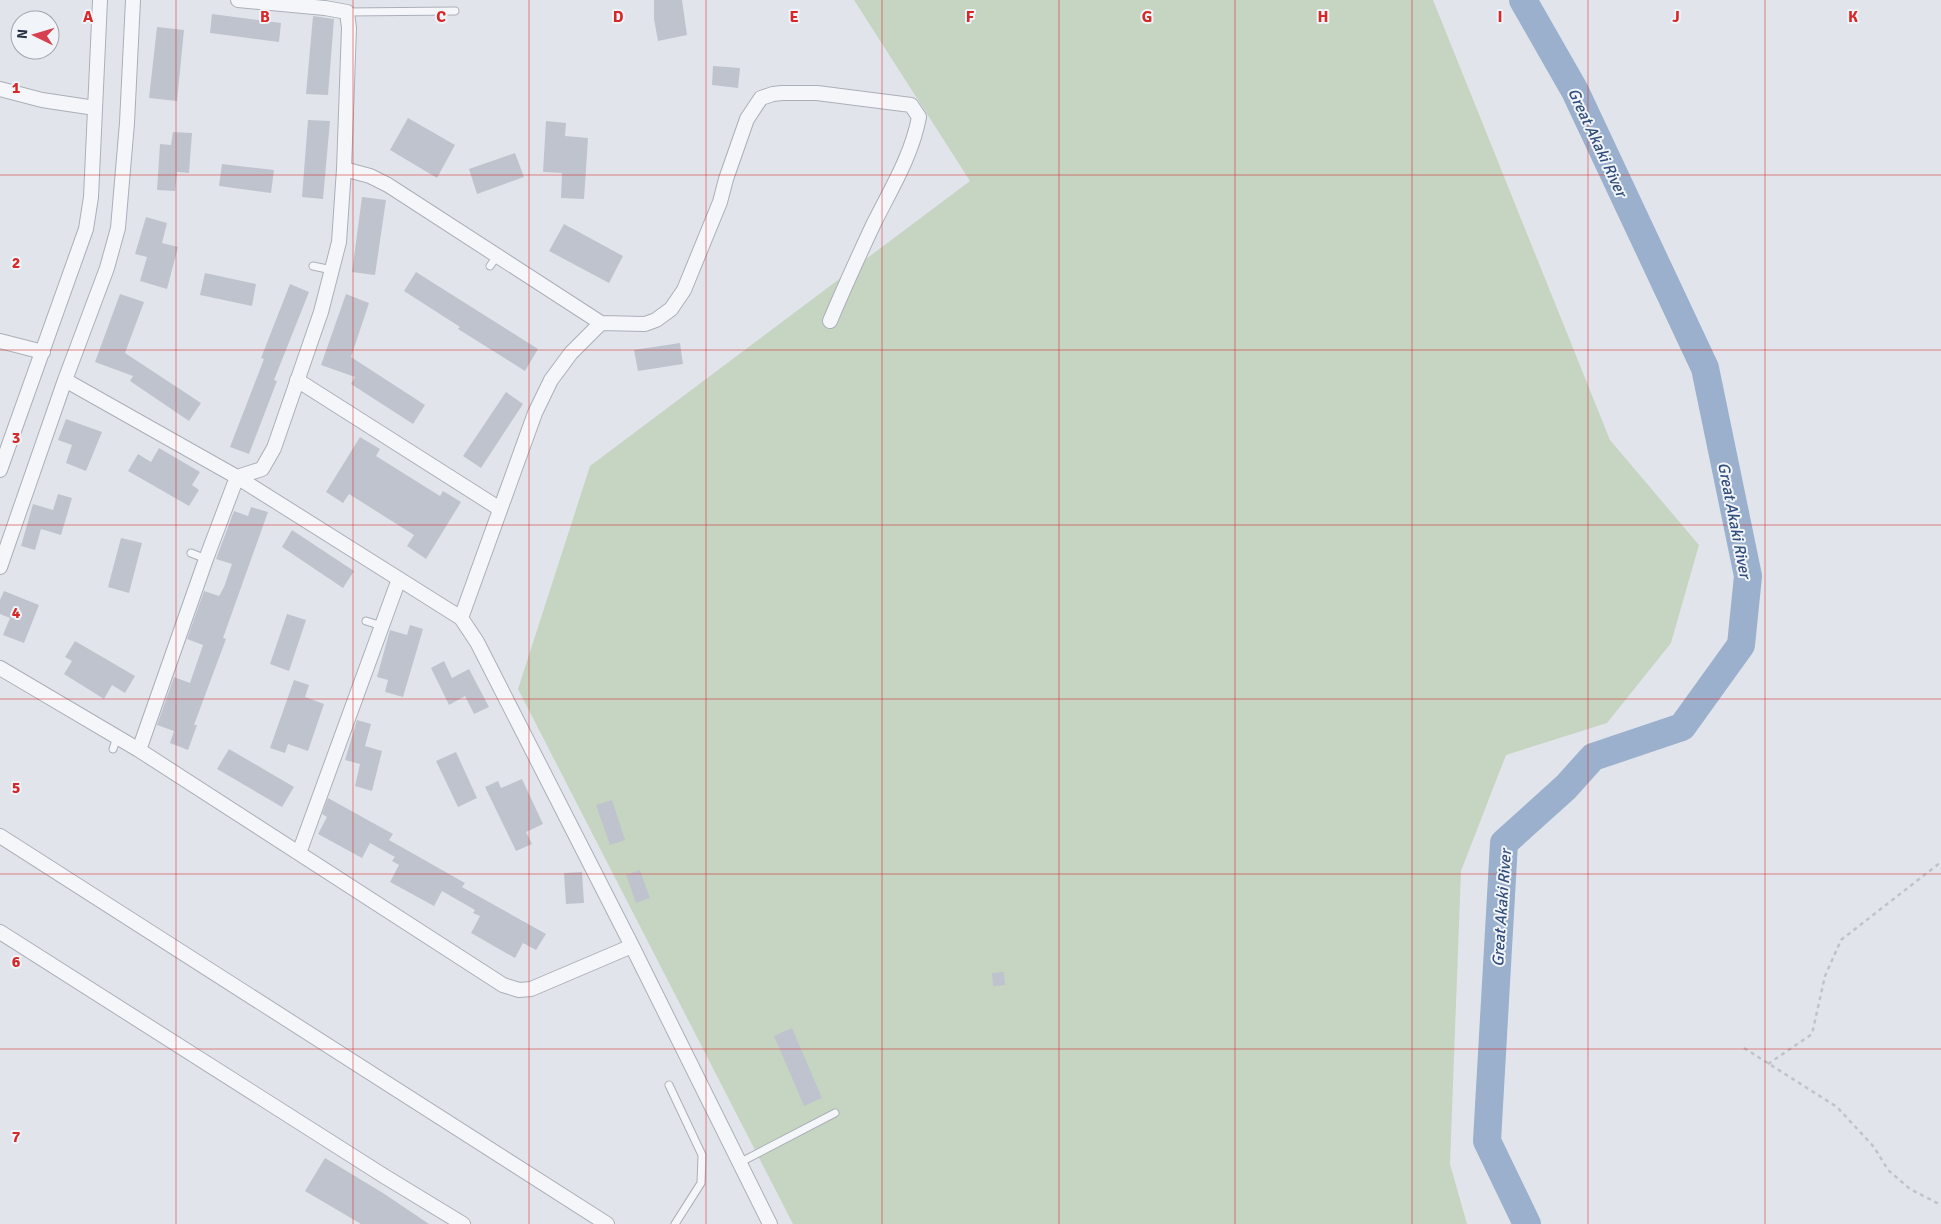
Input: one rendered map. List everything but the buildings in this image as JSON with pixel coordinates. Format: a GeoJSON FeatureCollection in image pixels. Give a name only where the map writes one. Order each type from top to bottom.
{"type":"FeatureCollection","features":[{"type":"Feature","properties":{"kind":"street"},"geometry":{"type":"LineString","coordinates":[[0,470],[86,229],[91,197],[100,0]]}},
{"type":"Feature","properties":{"kind":"street"},"geometry":{"type":"LineString","coordinates":[[0,567],[65,380],[107,268],[118,228],[126,132],[133,0]]}},
{"type":"Feature","properties":{"kind":"street"},"geometry":{"type":"LineString","coordinates":[[237,477],[262,469],[274,448],[321,312],[339,242],[344,170],[349,28],[347,12],[325,8],[238,0]]}},
{"type":"Feature","properties":{"kind":"street"},"geometry":{"type":"LineString","coordinates":[[0,90],[42,100],[94,108]]}},
{"type":"Feature","properties":{"kind":"street"},"geometry":{"type":"LineString","coordinates":[[344,170],[370,176],[388,185],[494,261],[601,323],[645,324],[656,320],[672,309],[684,290],[720,202],[747,119],[761,98],[782,93],[817,93],[911,105],[919,117],[916,133],[907,157],[857,258],[830,321]]}},
{"type":"Feature","properties":{"kind":"street"},"geometry":{"type":"LineString","coordinates":[[461,618],[535,412],[551,380],[571,353],[601,323]]}},
{"type":"Feature","properties":{"kind":"street"},"geometry":{"type":"LineString","coordinates":[[0,341],[43,352]]}},
{"type":"Feature","properties":{"kind":"street"},"geometry":{"type":"LineString","coordinates":[[65,380],[237,477],[461,618],[477,642],[632,946],[770,1224]]}},
{"type":"Feature","properties":{"kind":"street"},"geometry":{"type":"LineString","coordinates":[[297,380],[500,509]]}},
{"type":"Feature","properties":{"kind":"street"},"geometry":{"type":"LineString","coordinates":[[139,750],[206,558],[237,477]]}},
{"type":"Feature","properties":{"kind":"street"},"geometry":{"type":"LineString","coordinates":[[299,853],[399,579]]}},
{"type":"Feature","properties":{"kind":"street"},"geometry":{"type":"LineString","coordinates":[[0,668],[115,743],[139,750],[503,985],[519,990],[531,990],[632,946]]}},
{"type":"Feature","properties":{"kind":"street"},"geometry":{"type":"LineString","coordinates":[[0,836],[607,1224]]}},
{"type":"Feature","properties":{"kind":"street"},"geometry":{"type":"LineString","coordinates":[[0,932],[462,1224]]}},
{"type":"Feature","properties":{"kind":"lane"},"geometry":{"type":"LineString","coordinates":[[347,12],[455,11]]}},
{"type":"Feature","properties":{"kind":"lane"},"geometry":{"type":"LineString","coordinates":[[313,266],[332,270]]}},
{"type":"Feature","properties":{"kind":"lane"},"geometry":{"type":"LineString","coordinates":[[190,553],[206,558]]}},
{"type":"Feature","properties":{"kind":"lane"},"geometry":{"type":"LineString","coordinates":[[366,621],[382,626]]}},
{"type":"Feature","properties":{"kind":"lane"},"geometry":{"type":"LineString","coordinates":[[669,1085],[702,1155],[701,1184],[675,1224]]}},
{"type":"Feature","properties":{"kind":"lane"},"geometry":{"type":"LineString","coordinates":[[740,1163],[834,1113]]}},
{"type":"Feature","properties":{"kind":"path"},"geometry":{"type":"LineString","coordinates":[[1768,1064],[1812,1034],[1824,976],[1841,940],[1941,862]]}},
{"type":"Feature","properties":{"kind":"path"},"geometry":{"type":"LineString","coordinates":[[1744,1048],[1837,1106],[1874,1148],[1888,1170],[1910,1189],[1941,1205]]}},
{"type":"Feature","properties":{"kind":"green space"},"geometry":{"type":"Polygon","coordinates":[[[854,0],[1433,0],[1610,440],[1699,545],[1671,643],[1607,723],[1506,755],[1461,871],[1450,1164],[1467,1224],[793,1224],[518,689],[590,466],[970,181],[854,0]]]}},
{"type":"Feature","properties":{"kind":"waterway","name":"Great Akaki River"},"geometry":{"type":"LineString","coordinates":[[1523,0],[1575,91],[1705,368],[1748,576],[1741,645],[1682,727],[1593,757],[1566,787],[1504,843],[1487,1141],[1527,1224]]}}]}
